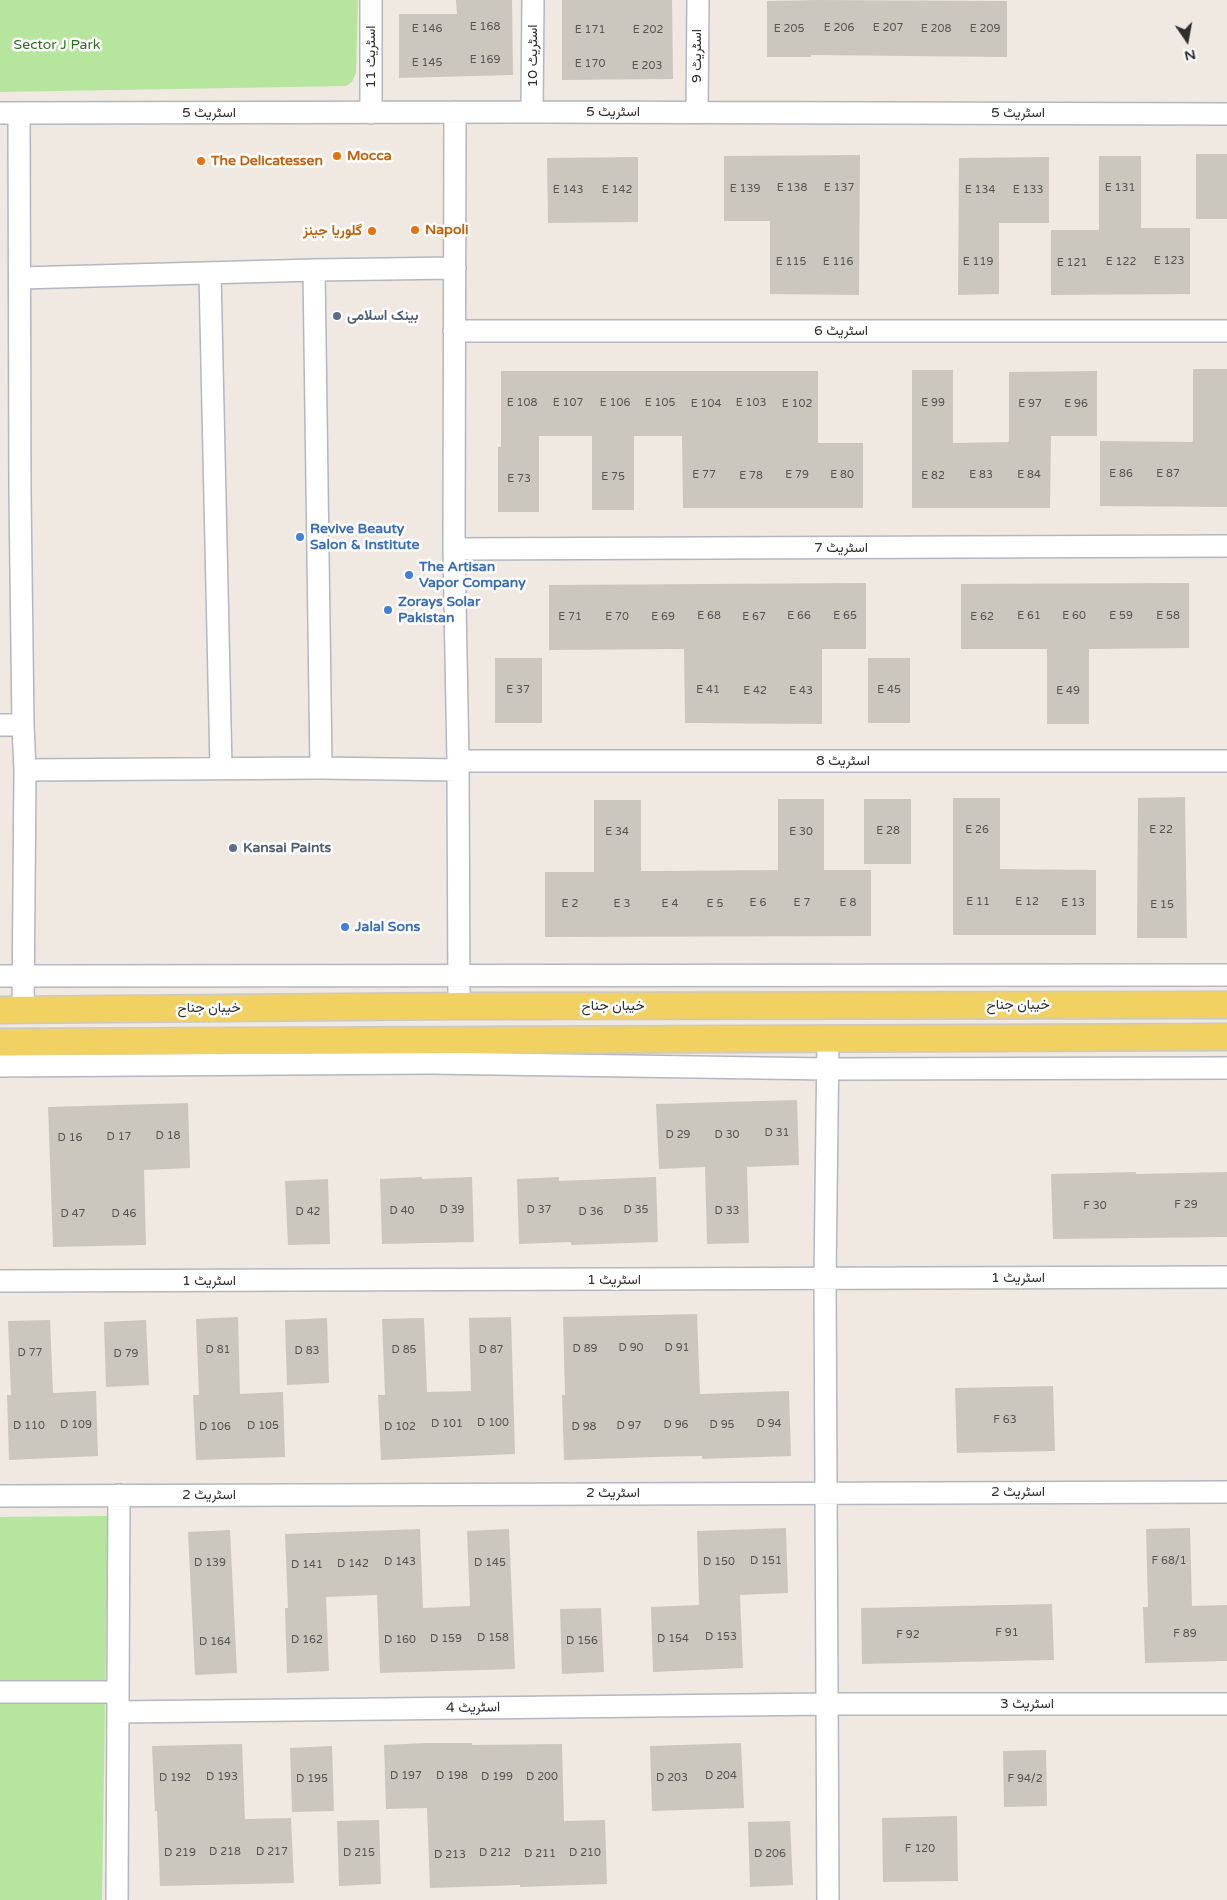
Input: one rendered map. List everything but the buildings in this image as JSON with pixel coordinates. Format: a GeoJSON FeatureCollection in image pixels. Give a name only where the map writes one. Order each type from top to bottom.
{"type":"FeatureCollection","features":[{"type":"Feature","properties":{"kind":"main road","name":"خیبان جناح"},"geometry":{"type":"LineString","coordinates":[[11,1010],[459,1006],[1227,1005]]}},
{"type":"Feature","properties":{"kind":"main road"},"geometry":{"type":"LineString","coordinates":[[0,1042],[1227,1038]]}},
{"type":"Feature","properties":{"kind":"street","name":"اسٹریٹ 11"},"geometry":{"type":"LineString","coordinates":[[371,0],[371,113]]}},
{"type":"Feature","properties":{"kind":"street","name":"اسٹریٹ 10"},"geometry":{"type":"LineString","coordinates":[[532,112],[533,0]]}},
{"type":"Feature","properties":{"kind":"street","name":"اسٹریٹ 9"},"geometry":{"type":"LineString","coordinates":[[697,112],[698,0]]}},
{"type":"Feature","properties":{"kind":"street"},"geometry":{"type":"LineString","coordinates":[[455,112],[454,549],[458,766],[459,1006]]}},
{"type":"Feature","properties":{"kind":"street","name":"اسٹریٹ 5"},"geometry":{"type":"LineString","coordinates":[[10,113],[697,112],[1227,114]]}},
{"type":"Feature","properties":{"kind":"street"},"geometry":{"type":"LineString","coordinates":[[10,113],[20,278],[23,725],[25,770],[22,976],[11,1010]]}},
{"type":"Feature","properties":{"kind":"street"},"geometry":{"type":"LineString","coordinates":[[20,278],[455,268]]}},
{"type":"Feature","properties":{"kind":"street"},"geometry":{"type":"LineString","coordinates":[[314,270],[321,768]]}},
{"type":"Feature","properties":{"kind":"street"},"geometry":{"type":"LineString","coordinates":[[210,274],[221,768]]}},
{"type":"Feature","properties":{"kind":"street","name":"اسٹریٹ 6"},"geometry":{"type":"LineString","coordinates":[[454,331],[1227,331]]}},
{"type":"Feature","properties":{"kind":"street","name":"اسٹریٹ 7"},"geometry":{"type":"LineString","coordinates":[[454,549],[1227,546]]}},
{"type":"Feature","properties":{"kind":"street"},"geometry":{"type":"LineString","coordinates":[[0,725],[23,725]]}},
{"type":"Feature","properties":{"kind":"street","name":"اسٹریٹ 8"},"geometry":{"type":"LineString","coordinates":[[25,770],[1227,761]]}},
{"type":"Feature","properties":{"kind":"street"},"geometry":{"type":"LineString","coordinates":[[0,976],[1227,975]]}},
{"type":"Feature","properties":{"kind":"street"},"geometry":{"type":"LineString","coordinates":[[828,1039],[825,1279],[828,1900]]}},
{"type":"Feature","properties":{"kind":"street"},"geometry":{"type":"LineString","coordinates":[[0,1066],[429,1063],[828,1069],[1227,1068]]}},
{"type":"Feature","properties":{"kind":"street","name":"اسٹریٹ 1"},"geometry":{"type":"LineString","coordinates":[[0,1281],[1227,1277]]}},
{"type":"Feature","properties":{"kind":"street","name":"اسٹریٹ 2"},"geometry":{"type":"LineString","coordinates":[[0,1496],[1227,1492]]}},
{"type":"Feature","properties":{"kind":"street"},"geometry":{"type":"LineString","coordinates":[[117,1900],[119,1495]]}},
{"type":"Feature","properties":{"kind":"street","name":"اسٹریٹ 4"},"geometry":{"type":"LineString","coordinates":[[0,1692],[118,1702],[827,1704]]}},
{"type":"Feature","properties":{"kind":"street","name":"اسٹریٹ 3"},"geometry":{"type":"LineString","coordinates":[[827,1704],[1227,1704]]}},
{"type":"Feature","properties":{"kind":"green space","name":"Sector J Park"},"geometry":{"type":"Polygon","coordinates":[[[0,0],[358,0],[356,73],[352,82],[346,86],[0,92],[0,0]]]}},
{"type":"Feature","properties":{"kind":"green space"},"geometry":{"type":"Polygon","coordinates":[[[108,1516],[102,1900],[0,1900],[0,1517],[108,1516]]]}},
{"type":"Feature","properties":{"kind":"place","name":"Mocca"},"geometry":{"type":"Point","coordinates":[337,156]}},
{"type":"Feature","properties":{"kind":"place","name":"The Delicatessen"},"geometry":{"type":"Point","coordinates":[201,161]}},
{"type":"Feature","properties":{"kind":"place","name":"Napoli"},"geometry":{"type":"Point","coordinates":[415,230]}},
{"type":"Feature","properties":{"kind":"place","name":"گلوریا جینز"},"geometry":{"type":"Point","coordinates":[372,231]}},
{"type":"Feature","properties":{"kind":"place","name":"بینک اسلامی"},"geometry":{"type":"Point","coordinates":[337,316]}},
{"type":"Feature","properties":{"kind":"place","name":"Revive Beauty Salon & Institute"},"geometry":{"type":"Point","coordinates":[300,537]}},
{"type":"Feature","properties":{"kind":"place","name":"The Artisan Vapor Company"},"geometry":{"type":"Point","coordinates":[409,575]}},
{"type":"Feature","properties":{"kind":"place","name":"Zorays Solar Pakistan"},"geometry":{"type":"Point","coordinates":[388,610]}},
{"type":"Feature","properties":{"kind":"place","name":"Kansai Paints"},"geometry":{"type":"Point","coordinates":[233,848]}},
{"type":"Feature","properties":{"kind":"place","name":"Jalal Sons"},"geometry":{"type":"Point","coordinates":[345,927]}}]}
